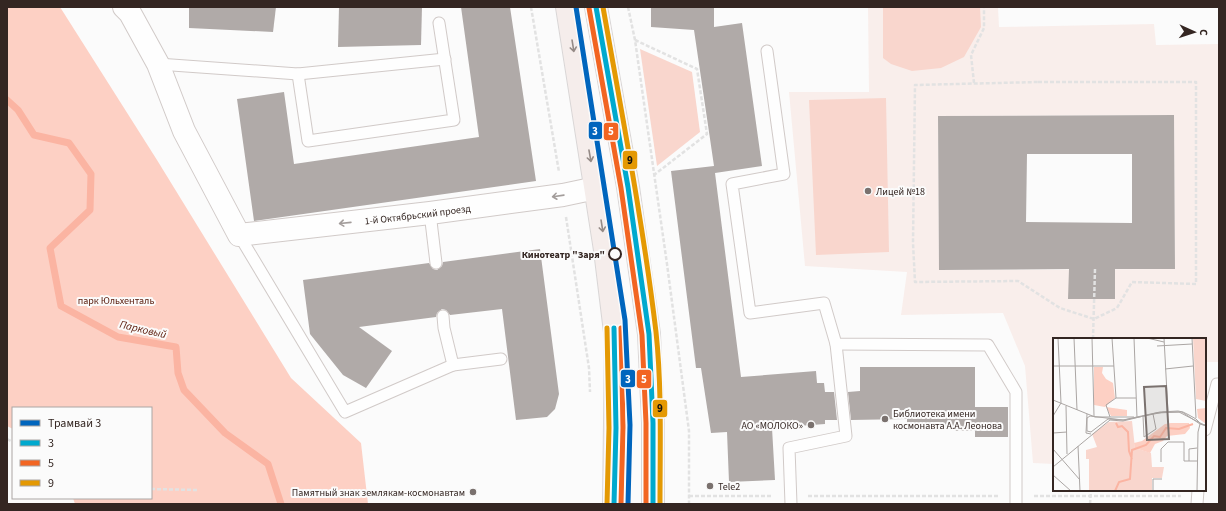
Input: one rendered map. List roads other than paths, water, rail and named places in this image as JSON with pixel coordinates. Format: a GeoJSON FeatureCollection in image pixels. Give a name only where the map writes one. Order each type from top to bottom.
{"type":"FeatureCollection","features":[{"type":"Feature","properties":{"kind":"main road"},"geometry":{"type":"LineString","coordinates":[[567,7],[596,188],[616,340],[614,504]]}},
{"type":"Feature","properties":{"kind":"main road"},"geometry":{"type":"LineString","coordinates":[[596,7],[628,187],[649,334],[653,423],[653,504]]}},
{"type":"Feature","properties":{"kind":"street"},"geometry":{"type":"LineString","coordinates":[[124,7],[130,13],[158,64],[184,131],[239,235]]}},
{"type":"Feature","properties":{"kind":"street","name":"1-й Октябрьский проезд"},"geometry":{"type":"LineString","coordinates":[[239,235],[430,213],[563,195],[596,188]]}},
{"type":"Feature","properties":{"kind":"lane"},"geometry":{"type":"LineString","coordinates":[[298,74],[308,141],[454,120],[439,23]]}},
{"type":"Feature","properties":{"kind":"lane"},"geometry":{"type":"LineString","coordinates":[[767,51],[784,174],[732,184],[750,313],[824,303],[836,344],[846,436],[789,448],[791,500]]}},
{"type":"Feature","properties":{"kind":"lane"},"geometry":{"type":"LineString","coordinates":[[158,64],[298,74],[445,59]]}},
{"type":"Feature","properties":{"kind":"lane"},"geometry":{"type":"LineString","coordinates":[[430,213],[436,262]]}},
{"type":"Feature","properties":{"kind":"lane"},"geometry":{"type":"LineString","coordinates":[[239,235],[345,412],[454,365],[501,359]]}},
{"type":"Feature","properties":{"kind":"lane"},"geometry":{"type":"LineString","coordinates":[[443,316],[444,328],[454,365]]}},
{"type":"Feature","properties":{"kind":"lane"},"geometry":{"type":"LineString","coordinates":[[836,344],[988,344],[1016,392],[1016,500]]}},
{"type":"Feature","properties":{"kind":"lane"},"geometry":{"type":"LineString","coordinates":[[1206,426],[1217,384],[1219,384]]}},
{"type":"Feature","properties":{"kind":"waterway","name":"Парковый"},"geometry":{"type":"LineString","coordinates":[[7,100],[18,110],[34,135],[69,143],[91,174],[90,210],[50,248],[61,306],[118,337],[176,347],[178,373],[184,390],[225,433],[268,464],[281,504]]}},
{"type":"Feature","properties":{"kind":"tram line","name":"3"},"geometry":{"type":"LineString","coordinates":[[576,7],[625,320],[630,425],[628,504]]}},
{"type":"Feature","properties":{"kind":"place","name":"Лицей №18"},"geometry":{"type":"Point","coordinates":[868,191]}},
{"type":"Feature","properties":{"kind":"place","name":"Кинотеатр \"Заря\""},"geometry":{"type":"Point","coordinates":[615,254]}},
{"type":"Feature","properties":{"kind":"place","name":"Библиотека имени космонавта А.А. Леонова"},"geometry":{"type":"Point","coordinates":[885,419]}},
{"type":"Feature","properties":{"kind":"place","name":"АО «МОЛОКО»"},"geometry":{"type":"Point","coordinates":[811,425]}},
{"type":"Feature","properties":{"kind":"place","name":"Tele2"},"geometry":{"type":"Point","coordinates":[710,486]}},
{"type":"Feature","properties":{"kind":"place","name":"Памятный знак землякам-космонавтам"},"geometry":{"type":"Point","coordinates":[473,492]}},
{"type":"Feature","properties":{"kind":"park label","name":"парк Юльхенталь"},"geometry":{"type":"Point","coordinates":[116,300]}}]}
